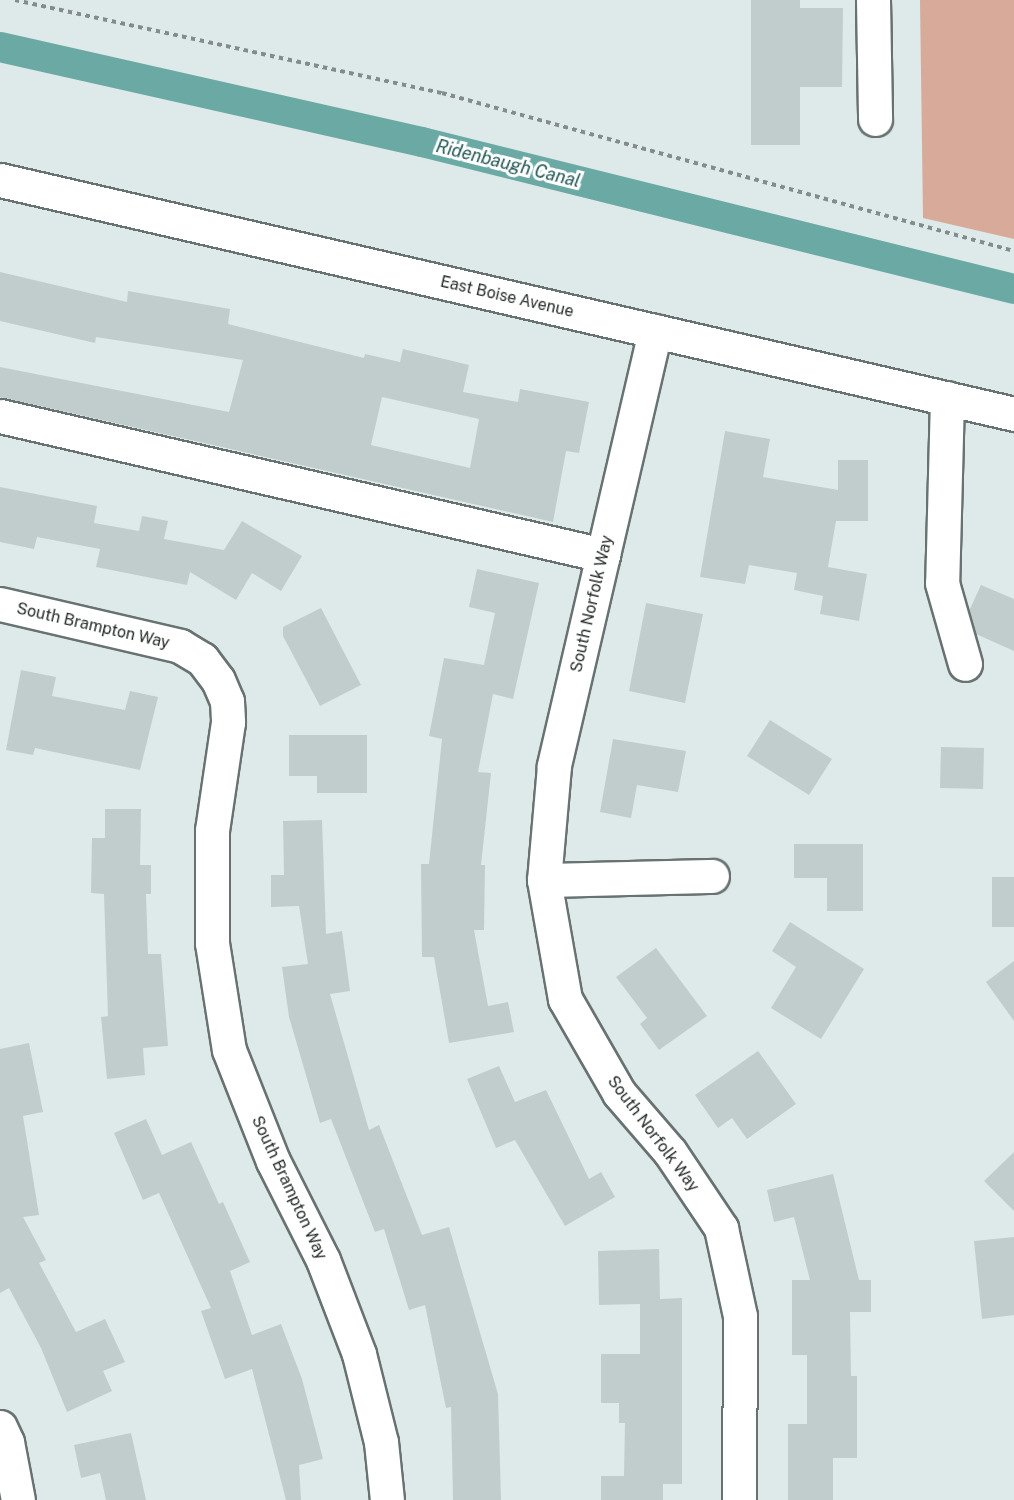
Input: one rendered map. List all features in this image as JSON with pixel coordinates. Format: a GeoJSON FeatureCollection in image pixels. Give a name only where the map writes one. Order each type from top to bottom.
{"type":"FeatureCollection","features":[{"type":"Feature","properties":{"kind":"street"},"geometry":{"type":"LineString","coordinates":[[873,0],[875,119]]}},
{"type":"Feature","properties":{"kind":"street","name":"East Boise Avenue"},"geometry":{"type":"LineString","coordinates":[[0,180],[1014,414]]}},
{"type":"Feature","properties":{"kind":"street","name":"South Norfolk Way"},"geometry":{"type":"LineString","coordinates":[[655,331],[554,766],[544,880],[565,999],[619,1093],[670,1152],[721,1228],[740,1316],[739,1500]]}},
{"type":"Feature","properties":{"kind":"street"},"geometry":{"type":"LineString","coordinates":[[948,398],[942,583],[965,664]]}},
{"type":"Feature","properties":{"kind":"street"},"geometry":{"type":"LineString","coordinates":[[0,416],[603,555]]}},
{"type":"Feature","properties":{"kind":"street","name":"South Brampton Way"},"geometry":{"type":"LineString","coordinates":[[0,604],[180,646],[202,659],[219,680],[227,701],[228,722],[212,830],[212,943],[229,1050],[273,1161],[323,1260],[359,1354],[381,1442],[387,1500]]}},
{"type":"Feature","properties":{"kind":"street"},"geometry":{"type":"LineString","coordinates":[[544,880],[712,876]]}},
{"type":"Feature","properties":{"kind":"street"},"geometry":{"type":"LineString","coordinates":[[0,1427],[7,1442],[18,1500]]}},
{"type":"Feature","properties":{"kind":"path"},"geometry":{"type":"LineString","coordinates":[[15,0],[442,93],[1014,251]]}},
{"type":"Feature","properties":{"kind":"shaded area"},"geometry":{"type":"Polygon","coordinates":[[[920,0],[1014,0],[1014,239],[923,218],[920,0]]]}},
{"type":"Feature","properties":{"kind":"building"},"geometry":{"type":"Polygon","coordinates":[[[751,0],[800,0],[800,8],[843,8],[842,87],[800,87],[800,145],[751,145],[751,0]]]}},
{"type":"Feature","properties":{"kind":"building"},"geometry":{"type":"Polygon","coordinates":[[[0,272],[127,302],[128,291],[230,309],[228,324],[364,358],[365,354],[400,362],[403,349],[469,365],[463,392],[518,402],[520,389],[589,402],[579,453],[566,451],[553,522],[0,397],[0,367],[229,412],[243,360],[96,337],[95,343],[0,321],[0,272]],[[382,397],[371,445],[470,468],[479,419],[382,397]]]}},
{"type":"Feature","properties":{"kind":"building"},"geometry":{"type":"Polygon","coordinates":[[[725,431],[770,439],[763,477],[838,490],[838,460],[868,460],[868,521],[836,521],[828,567],[867,574],[859,621],[820,614],[823,596],[794,590],[797,573],[749,565],[745,584],[700,577],[725,431]]]}},
{"type":"Feature","properties":{"kind":"building"},"geometry":{"type":"Polygon","coordinates":[[[0,487],[97,506],[94,523],[139,531],[142,516],[168,521],[164,539],[224,550],[242,521],[302,556],[281,591],[252,573],[236,600],[190,572],[187,585],[96,567],[100,549],[37,537],[34,549],[0,542],[0,487]]]}},
{"type":"Feature","properties":{"kind":"building"},"geometry":{"type":"Polygon","coordinates":[[[477,569],[539,583],[513,699],[493,694],[478,772],[491,773],[481,865],[485,865],[484,930],[474,930],[488,1006],[508,1002],[514,1032],[449,1043],[434,957],[422,957],[421,864],[429,864],[442,739],[429,736],[444,658],[484,665],[495,613],[469,607],[477,569]]]}},
{"type":"Feature","properties":{"kind":"building"},"geometry":{"type":"Polygon","coordinates":[[[981,585],[1014,599],[1014,651],[976,634],[969,611],[981,585]]]}},
{"type":"Feature","properties":{"kind":"building"},"geometry":{"type":"Polygon","coordinates":[[[646,603],[703,614],[685,703],[629,691],[646,603]]]}},
{"type":"Feature","properties":{"kind":"building"},"geometry":{"type":"Polygon","coordinates":[[[321,608],[361,685],[320,706],[283,636],[283,627],[321,608]]]}},
{"type":"Feature","properties":{"kind":"building"},"geometry":{"type":"Polygon","coordinates":[[[21,670],[56,677],[52,696],[125,710],[130,691],[158,697],[140,770],[35,748],[33,755],[6,750],[21,670]]]}},
{"type":"Feature","properties":{"kind":"building"},"geometry":{"type":"Polygon","coordinates":[[[770,720],[832,759],[809,795],[747,756],[770,720]]]}},
{"type":"Feature","properties":{"kind":"building"},"geometry":{"type":"Polygon","coordinates":[[[289,735],[367,735],[367,793],[317,793],[317,776],[289,776],[289,735]]]}},
{"type":"Feature","properties":{"kind":"building"},"geometry":{"type":"Polygon","coordinates":[[[613,739],[686,751],[678,792],[637,785],[631,818],[600,812],[613,739]]]}},
{"type":"Feature","properties":{"kind":"building"},"geometry":{"type":"Polygon","coordinates":[[[941,747],[984,748],[983,789],[940,788],[941,747]]]}},
{"type":"Feature","properties":{"kind":"building"},"geometry":{"type":"Polygon","coordinates":[[[105,809],[141,809],[140,865],[151,865],[151,894],[146,894],[148,954],[161,954],[168,1046],[143,1048],[145,1075],[107,1079],[101,1017],[108,1016],[104,894],[91,893],[92,838],[105,838],[105,809]]]}},
{"type":"Feature","properties":{"kind":"building"},"geometry":{"type":"Polygon","coordinates":[[[322,820],[326,934],[342,931],[350,991],[330,994],[369,1130],[379,1125],[422,1235],[449,1227],[498,1394],[501,1500],[453,1500],[451,1407],[446,1408],[425,1305],[409,1310],[384,1229],[375,1232],[331,1119],[320,1123],[289,1017],[282,967],[308,964],[299,906],[271,907],[271,875],[284,875],[283,821],[322,820]]]}},
{"type":"Feature","properties":{"kind":"building"},"geometry":{"type":"Polygon","coordinates":[[[794,844],[863,844],[863,911],[827,911],[827,878],[794,878],[794,844]]]}},
{"type":"Feature","properties":{"kind":"building"},"geometry":{"type":"Polygon","coordinates":[[[992,877],[1014,877],[1014,927],[992,927],[992,877]]]}},
{"type":"Feature","properties":{"kind":"building"},"geometry":{"type":"Polygon","coordinates":[[[790,922],[864,969],[821,1039],[771,1008],[796,967],[772,951],[790,922]]]}},
{"type":"Feature","properties":{"kind":"building"},"geometry":{"type":"Polygon","coordinates":[[[656,948],[707,1016],[659,1050],[640,1024],[647,1018],[616,977],[656,948]]]}},
{"type":"Feature","properties":{"kind":"building"},"geometry":{"type":"Polygon","coordinates":[[[1014,961],[1014,1021],[986,982],[1014,961]]]}},
{"type":"Feature","properties":{"kind":"building"},"geometry":{"type":"Polygon","coordinates":[[[29,1043],[43,1112],[23,1116],[39,1215],[23,1217],[46,1260],[39,1263],[76,1332],[105,1319],[125,1362],[103,1371],[112,1391],[67,1412],[41,1348],[9,1288],[0,1293],[0,1049],[29,1043]]]}},
{"type":"Feature","properties":{"kind":"building"},"geometry":{"type":"Polygon","coordinates":[[[758,1051],[796,1104],[747,1139],[732,1118],[718,1128],[695,1095],[758,1051]]]}},
{"type":"Feature","properties":{"kind":"building"},"geometry":{"type":"Polygon","coordinates":[[[499,1066],[515,1102],[546,1090],[589,1179],[601,1172],[615,1197],[565,1226],[515,1140],[496,1148],[467,1079],[499,1066]]]}},
{"type":"Feature","properties":{"kind":"building"},"geometry":{"type":"Polygon","coordinates":[[[146,1119],[162,1155],[191,1142],[219,1204],[223,1202],[250,1262],[230,1271],[252,1335],[281,1324],[302,1379],[323,1459],[299,1465],[301,1500],[286,1500],[252,1369],[225,1379],[201,1311],[211,1308],[159,1193],[143,1200],[114,1133],[146,1119]]]}},
{"type":"Feature","properties":{"kind":"building"},"geometry":{"type":"Polygon","coordinates":[[[1014,1152],[1014,1211],[984,1181],[1014,1152]]]}},
{"type":"Feature","properties":{"kind":"building"},"geometry":{"type":"Polygon","coordinates":[[[833,1174],[859,1280],[871,1280],[871,1312],[850,1312],[851,1376],[857,1376],[857,1458],[833,1458],[833,1500],[788,1500],[788,1424],[807,1424],[807,1355],[792,1355],[792,1280],[810,1280],[794,1217],[774,1222],[767,1190],[833,1174]]]}},
{"type":"Feature","properties":{"kind":"building"},"geometry":{"type":"Polygon","coordinates":[[[1014,1237],[1014,1315],[982,1319],[974,1241],[1014,1237]]]}},
{"type":"Feature","properties":{"kind":"building"},"geometry":{"type":"Polygon","coordinates":[[[659,1249],[660,1299],[682,1298],[682,1484],[663,1484],[663,1500],[601,1500],[601,1476],[624,1476],[625,1423],[619,1423],[619,1403],[601,1403],[601,1354],[640,1354],[640,1304],[599,1305],[598,1251],[659,1249]]]}},
{"type":"Feature","properties":{"kind":"building"},"geometry":{"type":"Polygon","coordinates":[[[131,1433],[146,1500],[106,1500],[100,1473],[81,1478],[74,1445],[131,1433]]]}},
{"type":"Feature","properties":{"kind":"waterway","name":"Ridenbaugh Canal"},"geometry":{"type":"LineString","coordinates":[[0,47],[422,142],[1014,289]]}}]}
